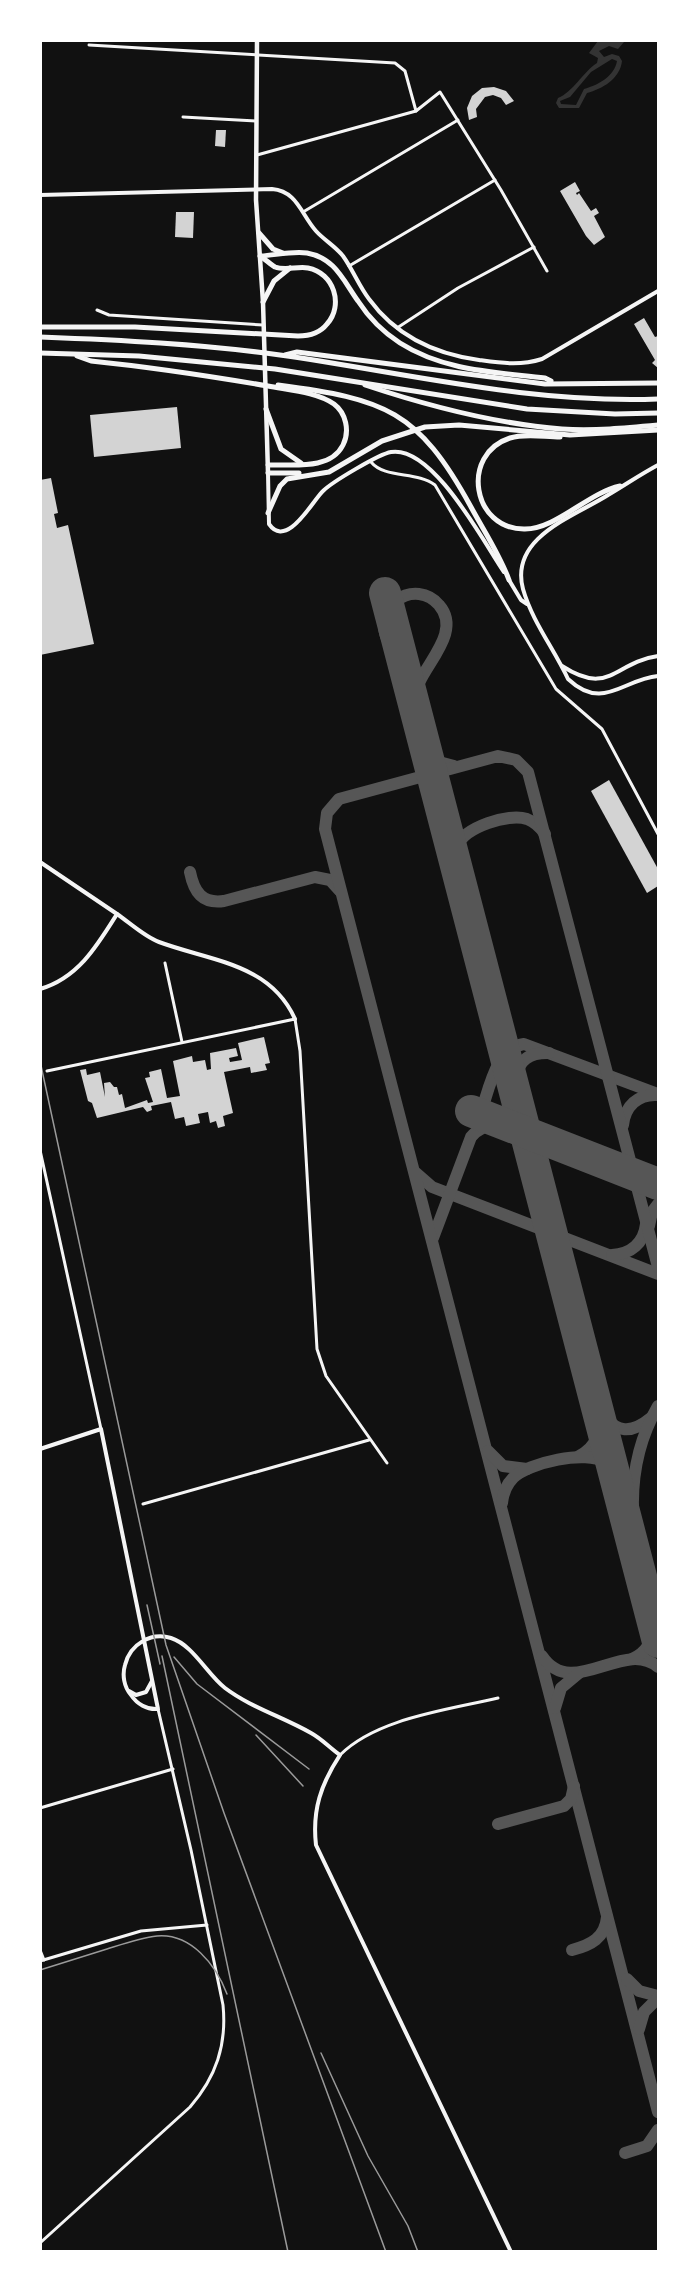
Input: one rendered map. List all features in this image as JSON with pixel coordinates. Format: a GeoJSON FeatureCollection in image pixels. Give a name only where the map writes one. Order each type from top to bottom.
{"type":"FeatureCollection","features":[{"type":"Feature","properties":{"kind":"highway"},"geometry":{"type":"LineString","coordinates":[[259,233],[273,249],[285,254]]}},
{"type":"Feature","properties":{"kind":"highway"},"geometry":{"type":"LineString","coordinates":[[260,256],[309,254],[331,263],[378,325],[400,343],[421,355],[452,366],[545,378],[552,381]]}},
{"type":"Feature","properties":{"kind":"highway"},"geometry":{"type":"LineString","coordinates":[[40,327],[164,328],[306,336],[315,333],[328,323],[334,311],[335,294],[326,278],[308,268],[275,266],[260,256]]}},
{"type":"Feature","properties":{"kind":"highway"},"geometry":{"type":"LineString","coordinates":[[263,302],[274,280],[292,267]]}},
{"type":"Feature","properties":{"kind":"highway"},"geometry":{"type":"LineString","coordinates":[[40,337],[252,351],[528,395],[590,400],[658,399]]}},
{"type":"Feature","properties":{"kind":"highway"},"geometry":{"type":"LineString","coordinates":[[284,355],[297,352],[527,381],[658,383]]}},
{"type":"Feature","properties":{"kind":"highway"},"geometry":{"type":"LineString","coordinates":[[40,353],[150,357],[275,369],[527,409],[615,414],[658,413]]}},
{"type":"Feature","properties":{"kind":"highway"},"geometry":{"type":"LineString","coordinates":[[73,354],[91,361],[357,398],[398,416],[430,442],[454,476],[510,580]]}},
{"type":"Feature","properties":{"kind":"highway"},"geometry":{"type":"LineString","coordinates":[[346,379],[380,390],[518,423],[579,429],[658,425]]}},
{"type":"Feature","properties":{"kind":"highway"},"geometry":{"type":"LineString","coordinates":[[268,465],[323,462],[339,452],[347,433],[345,417],[326,399],[276,386]]}},
{"type":"Feature","properties":{"kind":"highway"},"geometry":{"type":"LineString","coordinates":[[266,409],[281,448],[303,464]]}},
{"type":"Feature","properties":{"kind":"highway"},"geometry":{"type":"LineString","coordinates":[[268,513],[280,486],[287,479],[321,474],[389,437],[435,426],[459,425],[570,435]]}},
{"type":"Feature","properties":{"kind":"highway"},"geometry":{"type":"LineString","coordinates":[[620,486],[606,489],[534,528],[522,529],[505,525],[487,512],[480,498],[477,481],[481,465],[491,450],[512,437],[658,430]]}},
{"type":"Feature","properties":{"kind":"highway"},"geometry":{"type":"LineString","coordinates":[[268,473],[310,473],[335,468]]}},
{"type":"Feature","properties":{"kind":"main road"},"geometry":{"type":"LineString","coordinates":[[257,40],[255,155],[263,302],[268,473]]}},
{"type":"Feature","properties":{"kind":"street"},"geometry":{"type":"LineString","coordinates":[[88,45],[398,63],[405,71],[416,111]]}},
{"type":"Feature","properties":{"kind":"street"},"geometry":{"type":"LineString","coordinates":[[255,155],[416,111],[440,92],[548,271]]}},
{"type":"Feature","properties":{"kind":"street"},"geometry":{"type":"LineString","coordinates":[[183,117],[256,121]]}},
{"type":"Feature","properties":{"kind":"street"},"geometry":{"type":"LineString","coordinates":[[303,212],[458,120]]}},
{"type":"Feature","properties":{"kind":"street"},"geometry":{"type":"LineString","coordinates":[[349,266],[495,180]]}},
{"type":"Feature","properties":{"kind":"street"},"geometry":{"type":"LineString","coordinates":[[40,195],[256,190],[285,192],[295,200],[316,231],[338,250],[376,309],[397,328],[418,342],[449,355],[521,364],[555,353],[658,291]]}},
{"type":"Feature","properties":{"kind":"street"},"geometry":{"type":"LineString","coordinates":[[397,328],[458,288],[534,247]]}},
{"type":"Feature","properties":{"kind":"street"},"geometry":{"type":"LineString","coordinates":[[97,310],[109,315],[262,325]]}},
{"type":"Feature","properties":{"kind":"street"},"geometry":{"type":"LineString","coordinates":[[268,473],[268,522],[270,527],[278,529],[294,526],[323,491],[390,452],[401,452],[432,472],[462,506],[521,600],[527,604]]}},
{"type":"Feature","properties":{"kind":"street"},"geometry":{"type":"LineString","coordinates":[[371,462],[381,470],[422,477],[435,485],[556,689],[602,729],[658,834]]}},
{"type":"Feature","properties":{"kind":"street"},"geometry":{"type":"LineString","coordinates":[[658,465],[555,526],[533,544],[522,574],[527,604],[570,681],[583,690],[599,694],[614,692],[644,678],[658,676]]}},
{"type":"Feature","properties":{"kind":"street"},"geometry":{"type":"LineString","coordinates":[[561,665],[583,678],[600,679],[641,660],[658,656]]}},
{"type":"Feature","properties":{"kind":"street"},"geometry":{"type":"LineString","coordinates":[[40,862],[160,943],[238,966],[261,976],[283,997],[295,1019],[300,1050],[317,1349],[326,1376],[387,1462]]}},
{"type":"Feature","properties":{"kind":"street"},"geometry":{"type":"LineString","coordinates":[[40,989],[59,982],[79,968],[117,914]]}},
{"type":"Feature","properties":{"kind":"street"},"geometry":{"type":"LineString","coordinates":[[165,963],[182,1042]]}},
{"type":"Feature","properties":{"kind":"street"},"geometry":{"type":"LineString","coordinates":[[46,1071],[295,1019]]}},
{"type":"Feature","properties":{"kind":"street"},"geometry":{"type":"LineString","coordinates":[[40,1150],[101,1429],[158,1709],[207,1925],[224,2017],[220,2056],[214,2073],[190,2107],[40,2243]]}},
{"type":"Feature","properties":{"kind":"street"},"geometry":{"type":"LineString","coordinates":[[40,1449],[101,1429]]}},
{"type":"Feature","properties":{"kind":"street"},"geometry":{"type":"LineString","coordinates":[[143,1504],[370,1440]]}},
{"type":"Feature","properties":{"kind":"street"},"geometry":{"type":"LineString","coordinates":[[158,1709],[140,1704],[128,1691],[124,1676],[125,1664],[137,1645],[152,1637],[173,1639],[184,1646],[229,1691],[313,1734],[340,1755]]}},
{"type":"Feature","properties":{"kind":"street"},"geometry":{"type":"LineString","coordinates":[[128,1691],[142,1694],[149,1689],[152,1680]]}},
{"type":"Feature","properties":{"kind":"street"},"geometry":{"type":"LineString","coordinates":[[498,1698],[386,1726],[363,1736],[340,1755],[324,1781],[315,1809],[316,1845],[511,2252]]}},
{"type":"Feature","properties":{"kind":"street"},"geometry":{"type":"LineString","coordinates":[[40,1808],[173,1769]]}},
{"type":"Feature","properties":{"kind":"street"},"geometry":{"type":"LineString","coordinates":[[40,1950],[42,1960],[141,1931],[207,1925]]}},
{"type":"Feature","properties":{"kind":"shaded area"},"geometry":{"type":"Polygon","coordinates":[[[598,41],[624,42],[618,49],[609,46],[599,51],[604,57],[612,54],[619,56],[622,61],[614,78],[599,89],[587,93],[579,108],[559,108],[556,103],[558,98],[597,63],[598,58],[589,53],[598,41]],[[612,59],[591,72],[570,97],[560,101],[561,104],[576,105],[584,89],[609,76],[617,61],[612,59]]]}},
{"type":"Feature","properties":{"kind":"building"},"geometry":{"type":"Polygon","coordinates":[[[494,87],[506,91],[514,101],[506,105],[501,98],[493,95],[485,97],[476,109],[477,117],[469,120],[467,108],[472,96],[482,88],[494,87]]]}},
{"type":"Feature","properties":{"kind":"building"},"geometry":{"type":"Polygon","coordinates":[[[216,130],[226,130],[225,147],[215,146],[216,130]]]}},
{"type":"Feature","properties":{"kind":"building"},"geometry":{"type":"Polygon","coordinates":[[[575,182],[580,191],[576,193],[577,195],[579,193],[591,211],[596,208],[599,213],[594,216],[605,237],[594,245],[586,236],[560,191],[575,182]]]}},
{"type":"Feature","properties":{"kind":"building"},"geometry":{"type":"Polygon","coordinates":[[[176,212],[194,212],[193,238],[175,237],[176,212]]]}},
{"type":"Feature","properties":{"kind":"building"},"geometry":{"type":"Polygon","coordinates":[[[644,318],[655,337],[658,336],[658,368],[652,363],[655,360],[634,324],[644,318]]]}},
{"type":"Feature","properties":{"kind":"building"},"geometry":{"type":"Polygon","coordinates":[[[177,407],[181,448],[94,457],[90,415],[177,407]]]}},
{"type":"Feature","properties":{"kind":"building"},"geometry":{"type":"Polygon","coordinates":[[[51,478],[58,513],[54,514],[57,528],[68,525],[94,644],[40,655],[40,480],[51,478]]]}},
{"type":"Feature","properties":{"kind":"building"},"geometry":{"type":"Polygon","coordinates":[[[609,780],[658,869],[658,886],[647,893],[591,791],[609,780]]]}},
{"type":"Feature","properties":{"kind":"building"},"geometry":{"type":"Polygon","coordinates":[[[264,1037],[270,1063],[265,1064],[267,1070],[251,1073],[250,1067],[224,1072],[233,1113],[223,1116],[225,1126],[218,1128],[216,1121],[210,1123],[208,1112],[198,1114],[200,1123],[186,1126],[184,1117],[175,1119],[171,1102],[151,1106],[152,1110],[147,1112],[143,1107],[97,1118],[92,1103],[88,1101],[80,1070],[86,1069],[87,1075],[100,1072],[105,1097],[104,1083],[110,1082],[117,1087],[119,1095],[122,1094],[125,1108],[147,1100],[148,1103],[153,1102],[145,1078],[150,1077],[149,1072],[161,1069],[167,1098],[180,1096],[173,1061],[192,1056],[193,1062],[205,1060],[207,1070],[211,1069],[210,1053],[236,1048],[238,1056],[229,1058],[230,1062],[242,1060],[238,1043],[264,1037]]]}},
{"type":"Feature","properties":{"kind":"taxiway"},"geometry":{"type":"LineString","coordinates":[[400,653],[386,636],[385,616],[399,598],[409,595],[425,595],[439,605],[447,624],[441,645],[419,683],[416,699],[417,715]]}},
{"type":"Feature","properties":{"kind":"taxiway"},"geometry":{"type":"LineString","coordinates":[[425,746],[439,762],[454,766]]}},
{"type":"Feature","properties":{"kind":"taxiway"},"geometry":{"type":"LineString","coordinates":[[658,1267],[528,772],[516,760],[498,756],[339,799],[327,813],[325,829],[658,2112]]}},
{"type":"Feature","properties":{"kind":"taxiway"},"geometry":{"type":"LineString","coordinates":[[466,906],[455,861],[457,846],[462,839],[488,823],[509,818],[530,820],[545,834]]}},
{"type":"Feature","properties":{"kind":"taxiway"},"geometry":{"type":"LineString","coordinates":[[190,872],[197,891],[210,901],[224,901],[315,877],[330,880],[340,891]]}},
{"type":"Feature","properties":{"kind":"taxiway"},"geometry":{"type":"LineString","coordinates":[[480,1115],[494,1072],[500,1062],[506,1053],[524,1044],[658,1094]]}},
{"type":"Feature","properties":{"kind":"taxiway"},"geometry":{"type":"LineString","coordinates":[[524,1121],[517,1087],[519,1067],[525,1059],[535,1054],[549,1053]]}},
{"type":"Feature","properties":{"kind":"taxiway"},"geometry":{"type":"LineString","coordinates":[[623,1125],[626,1112],[634,1102],[650,1095],[657,1095]]}},
{"type":"Feature","properties":{"kind":"taxiway"},"geometry":{"type":"LineString","coordinates":[[433,1238],[471,1137],[479,1130],[496,1125],[515,1129],[543,1141]]}},
{"type":"Feature","properties":{"kind":"taxiway"},"geometry":{"type":"LineString","coordinates":[[633,1166],[642,1176],[658,1182]]}},
{"type":"Feature","properties":{"kind":"taxiway"},"geometry":{"type":"LineString","coordinates":[[416,1173],[432,1187],[658,1274]]}},
{"type":"Feature","properties":{"kind":"taxiway"},"geometry":{"type":"LineString","coordinates":[[649,1226],[652,1212],[658,1204]]}},
{"type":"Feature","properties":{"kind":"taxiway"},"geometry":{"type":"LineString","coordinates":[[612,1255],[631,1250],[643,1237],[646,1224]]}},
{"type":"Feature","properties":{"kind":"taxiway"},"geometry":{"type":"LineString","coordinates":[[586,1362],[598,1403],[613,1424],[623,1429],[636,1427],[651,1418]]}},
{"type":"Feature","properties":{"kind":"taxiway"},"geometry":{"type":"LineString","coordinates":[[658,1406],[636,1463],[633,1492],[637,1550],[658,1639]]}},
{"type":"Feature","properties":{"kind":"taxiway"},"geometry":{"type":"LineString","coordinates":[[579,1456],[595,1442],[599,1430],[597,1410]]}},
{"type":"Feature","properties":{"kind":"taxiway"},"geometry":{"type":"LineString","coordinates":[[488,1451],[503,1466],[527,1469]]}},
{"type":"Feature","properties":{"kind":"taxiway"},"geometry":{"type":"LineString","coordinates":[[502,1503],[508,1484],[520,1472],[544,1463],[585,1457],[597,1459],[610,1468],[619,1490],[625,1520]]}},
{"type":"Feature","properties":{"kind":"taxiway"},"geometry":{"type":"LineString","coordinates":[[632,1659],[648,1646],[653,1626]]}},
{"type":"Feature","properties":{"kind":"taxiway"},"geometry":{"type":"LineString","coordinates":[[542,1656],[554,1668],[568,1673],[583,1672],[630,1659],[644,1660],[658,1667]]}},
{"type":"Feature","properties":{"kind":"taxiway"},"geometry":{"type":"LineString","coordinates":[[555,1708],[561,1688],[579,1673]]}},
{"type":"Feature","properties":{"kind":"taxiway"},"geometry":{"type":"LineString","coordinates":[[498,1824],[564,1806],[571,1799],[574,1786]]}},
{"type":"Feature","properties":{"kind":"taxiway"},"geometry":{"type":"LineString","coordinates":[[572,1950],[596,1940],[606,1924],[607,1917]]}},
{"type":"Feature","properties":{"kind":"taxiway"},"geometry":{"type":"LineString","coordinates":[[627,1979],[639,1991],[658,1996]]}},
{"type":"Feature","properties":{"kind":"taxiway"},"geometry":{"type":"LineString","coordinates":[[639,2029],[644,2012],[658,1998]]}},
{"type":"Feature","properties":{"kind":"taxiway"},"geometry":{"type":"LineString","coordinates":[[625,2153],[647,2146],[658,2130]]}},
{"type":"Feature","properties":{"kind":"runway"},"geometry":{"type":"LineString","coordinates":[[385,593],[658,1642]]}},
{"type":"Feature","properties":{"kind":"runway"},"geometry":{"type":"LineString","coordinates":[[471,1111],[658,1184]]}},
{"type":"Feature","properties":{"kind":"railway"},"geometry":{"type":"LineString","coordinates":[[40,1061],[166,1645],[224,1813],[386,2252]]}},
{"type":"Feature","properties":{"kind":"railway"},"geometry":{"type":"LineString","coordinates":[[147,1605],[160,1664]]}},
{"type":"Feature","properties":{"kind":"railway"},"geometry":{"type":"LineString","coordinates":[[162,1656],[288,2252]]}},
{"type":"Feature","properties":{"kind":"railway"},"geometry":{"type":"LineString","coordinates":[[174,1657],[197,1684],[309,1769]]}},
{"type":"Feature","properties":{"kind":"railway"},"geometry":{"type":"LineString","coordinates":[[256,1735],[303,1786]]}},
{"type":"Feature","properties":{"kind":"railway"},"geometry":{"type":"LineString","coordinates":[[40,1970],[138,1940],[169,1936],[191,1945],[201,1953],[216,1972],[227,1994]]}},
{"type":"Feature","properties":{"kind":"railway"},"geometry":{"type":"LineString","coordinates":[[321,2053],[368,2156],[408,2226],[418,2252]]}}]}
